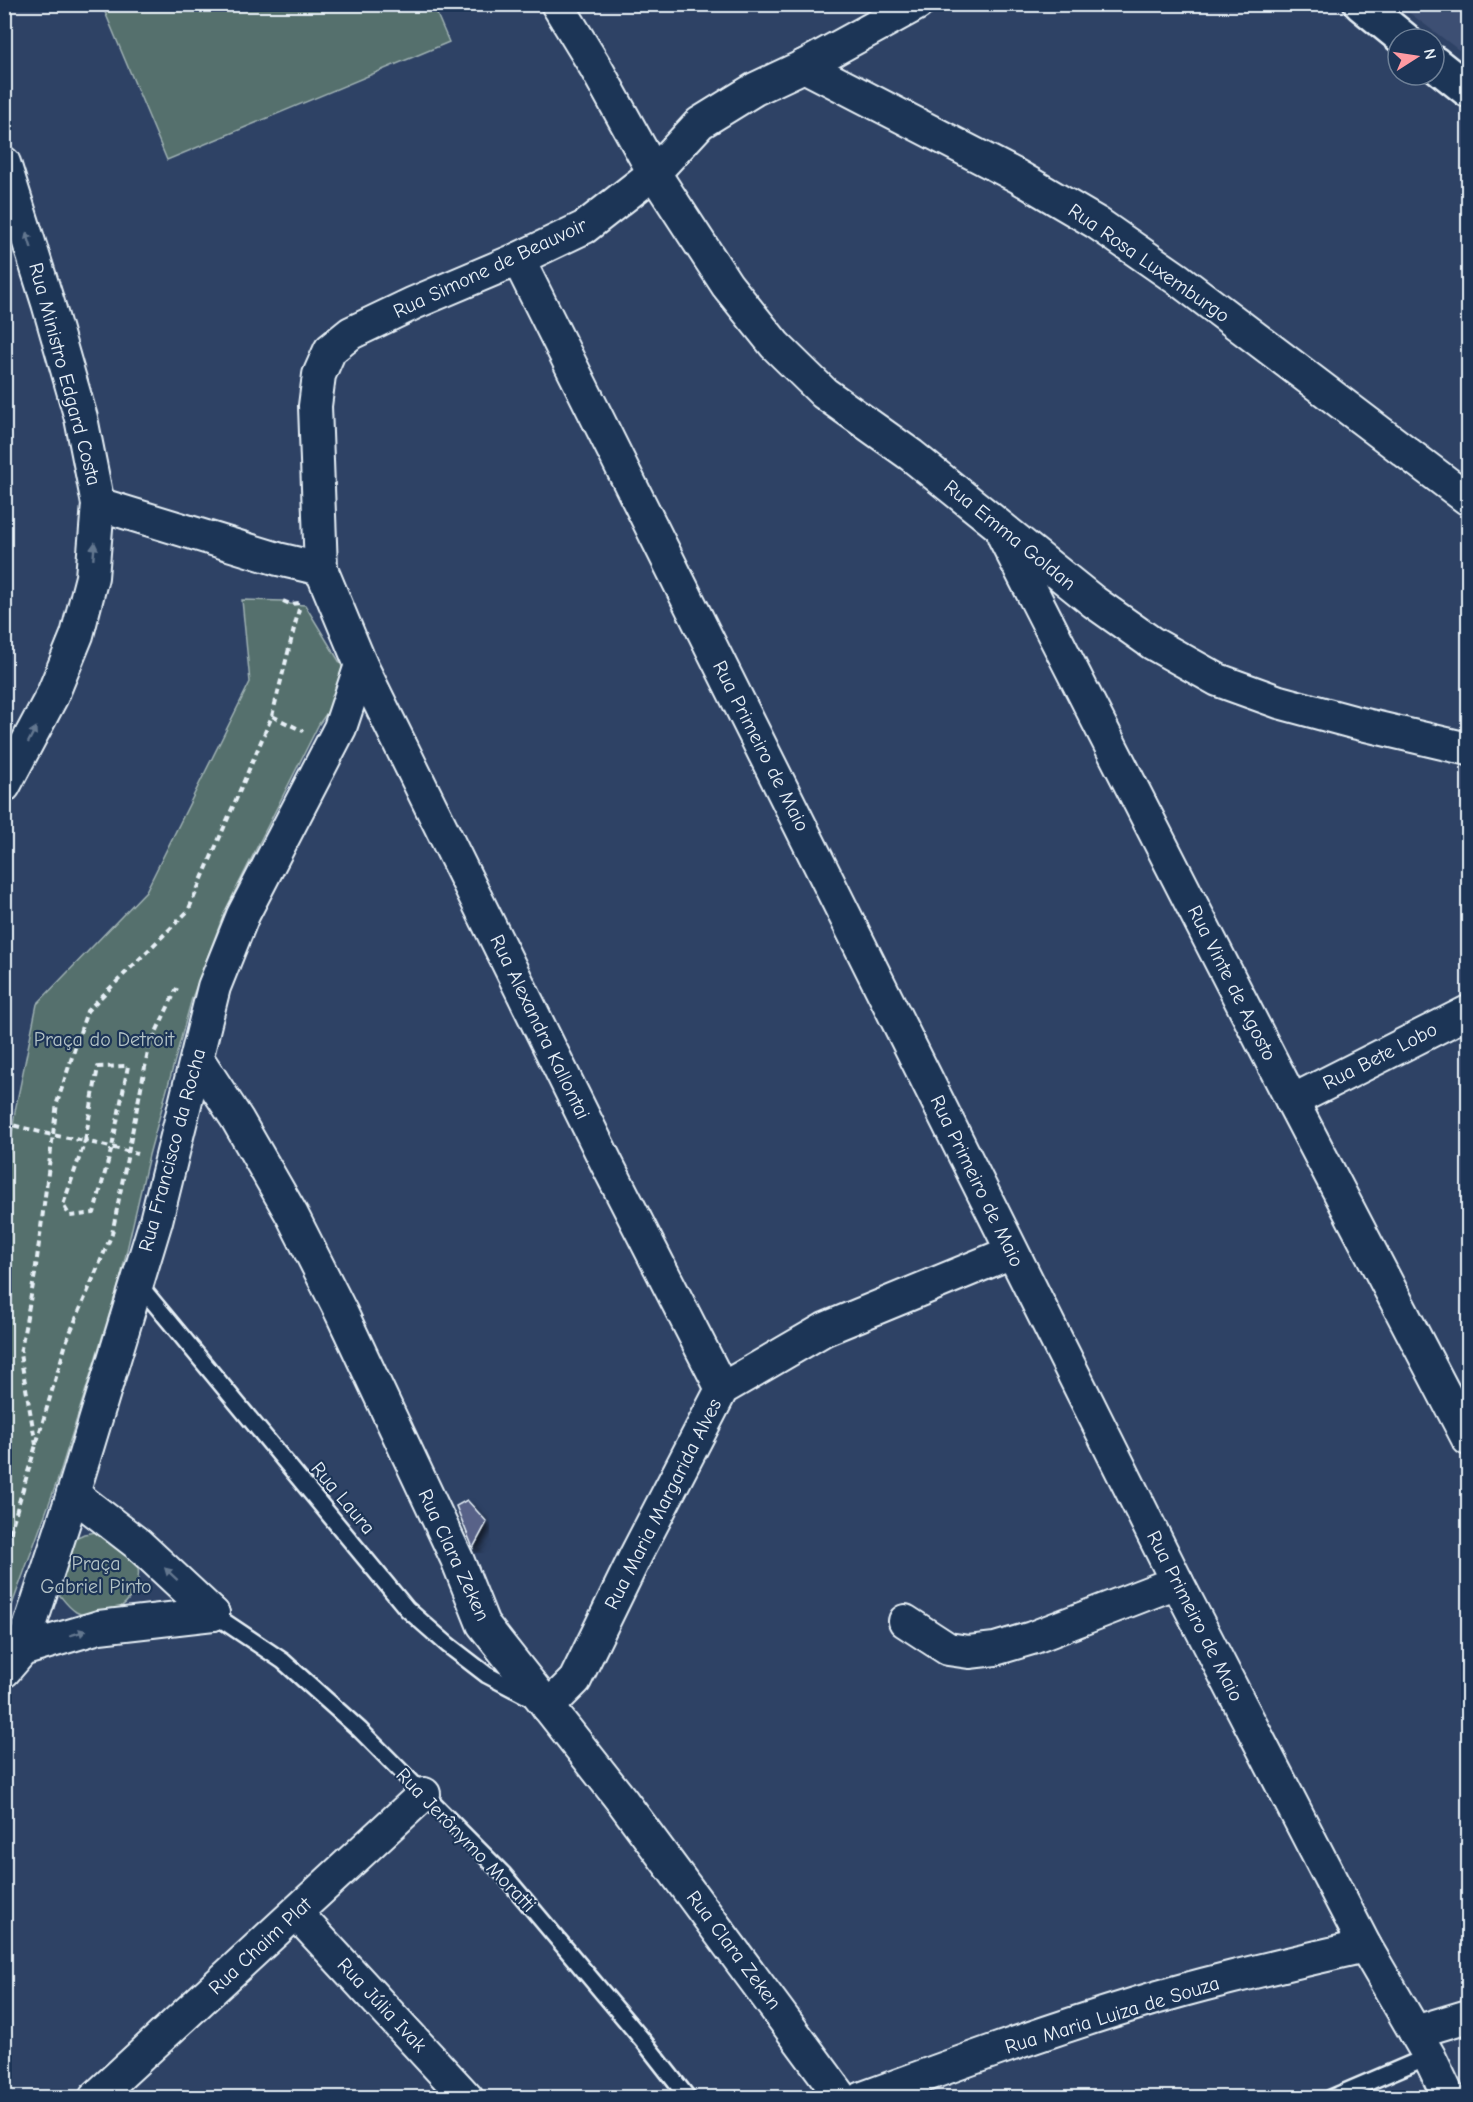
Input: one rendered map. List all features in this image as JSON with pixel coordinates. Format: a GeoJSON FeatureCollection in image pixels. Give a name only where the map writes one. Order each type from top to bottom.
{"type":"FeatureCollection","features":[{"type":"Feature","properties":{"kind":"street","name":"Rua Emma Goldan"},"geometry":{"type":"LineString","coordinates":[[558,4],[654,173],[727,285],[774,345],[824,393],[911,455],[1103,609],[1152,643],[1218,680],[1279,702],[1468,749]]}},
{"type":"Feature","properties":{"kind":"street","name":"Rua Simone de Beauvoir"},"geometry":{"type":"LineString","coordinates":[[361,664],[321,569],[315,406],[319,375],[330,350],[351,333],[396,311],[518,259],[585,227],[654,173],[700,123],[755,89],[804,66],[917,4]]}},
{"type":"Feature","properties":{"kind":"street"},"geometry":{"type":"LineString","coordinates":[[1361,4],[1389,27]]}},
{"type":"Feature","properties":{"kind":"street","name":"Rua Rosa Luxemburgo"},"geometry":{"type":"LineString","coordinates":[[804,66],[1017,176],[1097,223],[1179,280],[1468,499]]}},
{"type":"Feature","properties":{"kind":"street"},"geometry":{"type":"LineString","coordinates":[[1446,73],[1468,90]]}},
{"type":"Feature","properties":{"kind":"street","name":"Rua Ministro Edgard Costa"},"geometry":{"type":"LineString","coordinates":[[4,163],[78,407],[98,504],[92,577],[77,635],[52,696],[4,786]]}},
{"type":"Feature","properties":{"kind":"street","name":"Rua Primeiro de Maio"},"geometry":{"type":"LineString","coordinates":[[518,259],[1177,1582],[1365,1946],[1422,2044],[1449,2097]]}},
{"type":"Feature","properties":{"kind":"street"},"geometry":{"type":"LineString","coordinates":[[98,504],[278,559],[321,569]]}},
{"type":"Feature","properties":{"kind":"street","name":"Rua Vinte de Agosto"},"geometry":{"type":"LineString","coordinates":[[998,525],[1292,1101],[1457,1389],[1468,1439]]}},
{"type":"Feature","properties":{"kind":"street","name":"Rua Francisco da Rocha"},"geometry":{"type":"LineString","coordinates":[[13,1661],[73,1494],[156,1221],[214,987],[243,915],[340,728],[361,664]]}},
{"type":"Feature","properties":{"kind":"street","name":"Rua Alexandra Kallontai"},"geometry":{"type":"LineString","coordinates":[[361,664],[608,1166],[722,1389]]}},
{"type":"Feature","properties":{"kind":"street","name":"Rua Bete Lobo"},"geometry":{"type":"LineString","coordinates":[[1292,1101],[1468,1012]]}},
{"type":"Feature","properties":{"kind":"street","name":"Rua Clara Zeken"},"geometry":{"type":"LineString","coordinates":[[196,1058],[237,1119],[292,1215],[341,1312],[457,1559],[483,1624],[623,1802],[842,2097]]}},
{"type":"Feature","properties":{"kind":"street","name":"Rua Maria Margarida Alves"},"geometry":{"type":"LineString","coordinates":[[548,1707],[575,1680],[636,1555],[722,1389],[825,1329],[1012,1252]]}},
{"type":"Feature","properties":{"kind":"street","name":"Rua Jerônymo Moratti"},"geometry":{"type":"LineString","coordinates":[[73,1494],[138,1544],[213,1614]]}},
{"type":"Feature","properties":{"kind":"street"},"geometry":{"type":"LineString","coordinates":[[905,1621],[948,1649],[969,1653],[995,1649],[1032,1638],[1177,1582]]}},
{"type":"Feature","properties":{"kind":"street"},"geometry":{"type":"LineString","coordinates":[[13,1661],[99,1627],[213,1614]]}},
{"type":"Feature","properties":{"kind":"street","name":"Rua Chaim Plat"},"geometry":{"type":"LineString","coordinates":[[95,2097],[424,1794]]}},
{"type":"Feature","properties":{"kind":"street","name":"Rua Júlia Ivak"},"geometry":{"type":"LineString","coordinates":[[296,1913],[467,2097]]}},
{"type":"Feature","properties":{"kind":"street","name":"Rua Maria Luiza de Souza"},"geometry":{"type":"LineString","coordinates":[[863,2097],[1137,2004],[1270,1968],[1365,1946]]}},
{"type":"Feature","properties":{"kind":"street"},"geometry":{"type":"LineString","coordinates":[[1422,2044],[1468,2016]]}},
{"type":"Feature","properties":{"kind":"lane","name":"Rua Laura"},"geometry":{"type":"LineString","coordinates":[[136,1281],[407,1609],[487,1675],[548,1707]]}},
{"type":"Feature","properties":{"kind":"lane","name":"Rua Jerônymo Moratti"},"geometry":{"type":"LineString","coordinates":[[213,1614],[283,1661],[360,1730],[503,1874],[688,2097]]}},
{"type":"Feature","properties":{"kind":"lane"},"geometry":{"type":"LineString","coordinates":[[1331,2097],[1422,2044]]}},
{"type":"Feature","properties":{"kind":"path"},"geometry":{"type":"LineString","coordinates":[[283,601],[290,604],[301,603]]}},
{"type":"Feature","properties":{"kind":"path"},"geometry":{"type":"LineString","coordinates":[[301,603],[304,613]]}},
{"type":"Feature","properties":{"kind":"path"},"geometry":{"type":"LineString","coordinates":[[36,1445],[20,1354],[35,1274],[57,1103],[87,1011],[188,911],[272,716],[301,603]]}},
{"type":"Feature","properties":{"kind":"path"},"geometry":{"type":"LineString","coordinates":[[272,716],[303,732],[311,728]]}},
{"type":"Feature","properties":{"kind":"path"},"geometry":{"type":"LineString","coordinates":[[4,1553],[67,1340],[112,1234],[149,1047],[179,982]]}},
{"type":"Feature","properties":{"kind":"path"},"geometry":{"type":"LineString","coordinates":[[128,1066],[112,1147],[94,1213],[70,1216],[63,1205],[85,1140],[98,1067],[128,1066]]}},
{"type":"Feature","properties":{"kind":"path"},"geometry":{"type":"LineString","coordinates":[[4,1123],[52,1135],[85,1140],[170,1163]]}},
{"type":"Feature","properties":{"kind":"shaded area"},"geometry":{"type":"Polygon","coordinates":[[[1399,5],[1468,5],[1468,57],[1446,40],[1446,27],[1428,27],[1399,5]]]}},
{"type":"Feature","properties":{"kind":"green space"},"geometry":{"type":"Polygon","coordinates":[[[102,5],[433,5],[449,42],[167,160],[102,5]]]}},
{"type":"Feature","properties":{"kind":"green space","name":"Praça do Detroit"},"geometry":{"type":"Polygon","coordinates":[[[242,600],[283,601],[305,605],[342,666],[341,693],[319,724],[225,911],[192,998],[149,1155],[120,1280],[58,1479],[5,1624],[4,1194],[15,1111],[37,1004],[146,891],[250,682],[242,600]]]}},
{"type":"Feature","properties":{"kind":"green space","name":"Praça Gabriel Pinto"},"geometry":{"type":"Polygon","coordinates":[[[97,1532],[122,1545],[133,1554],[138,1567],[138,1580],[126,1603],[115,1611],[89,1616],[73,1610],[57,1592],[71,1540],[84,1534],[97,1532]]]}},
{"type":"Feature","properties":{"kind":"building"},"geometry":{"type":"Polygon","coordinates":[[[467,1500],[487,1522],[473,1548],[456,1506],[467,1500]]]}}]}
